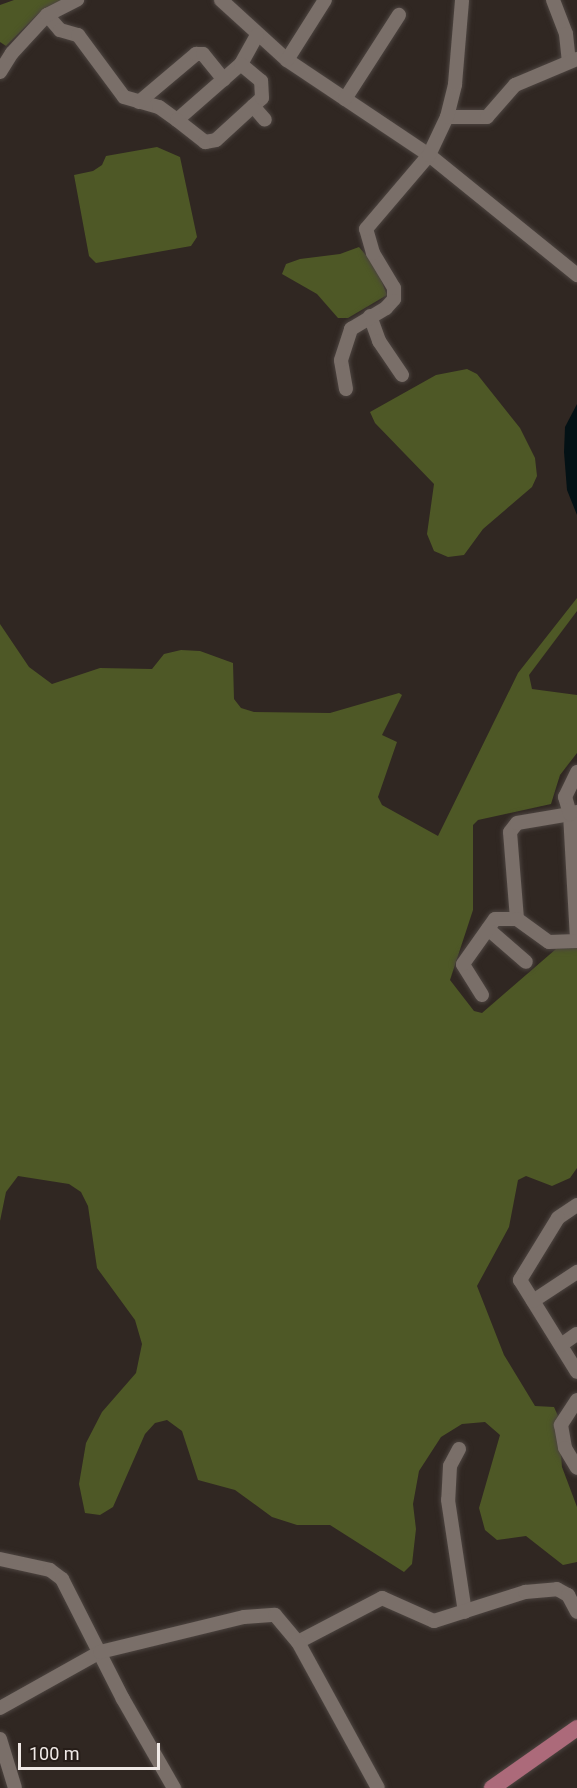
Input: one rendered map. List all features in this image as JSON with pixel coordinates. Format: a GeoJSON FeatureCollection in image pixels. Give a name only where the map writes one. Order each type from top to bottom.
{"type":"FeatureCollection","features":[{"type":"Feature","properties":{"kind":"main road"},"geometry":{"type":"LineString","coordinates":[[492,1788],[577,1728]]}},
{"type":"Feature","properties":{"kind":"street"},"geometry":{"type":"LineString","coordinates":[[0,72],[7,58],[47,15],[76,0]]}},
{"type":"Feature","properties":{"kind":"street"},"geometry":{"type":"LineString","coordinates":[[221,0],[287,60],[429,155],[577,276]]}},
{"type":"Feature","properties":{"kind":"street"},"geometry":{"type":"LineString","coordinates":[[346,389],[343,349],[351,328],[386,308],[394,299],[394,288],[372,253],[366,229],[429,155],[447,117],[455,84],[462,0]]}},
{"type":"Feature","properties":{"kind":"street"},"geometry":{"type":"LineString","coordinates":[[447,117],[487,117],[515,85],[573,60],[566,33],[553,0]]}},
{"type":"Feature","properties":{"kind":"street"},"geometry":{"type":"LineString","coordinates":[[287,60],[324,1]]}},
{"type":"Feature","properties":{"kind":"street"},"geometry":{"type":"LineString","coordinates":[[47,15],[60,30],[78,35],[124,97],[159,107],[205,142],[216,140],[262,98],[261,81],[241,64]]}},
{"type":"Feature","properties":{"kind":"street"},"geometry":{"type":"LineString","coordinates":[[345,99],[399,15]]}},
{"type":"Feature","properties":{"kind":"street"},"geometry":{"type":"LineString","coordinates":[[177,120],[241,64],[257,35]]}},
{"type":"Feature","properties":{"kind":"street"},"geometry":{"type":"LineString","coordinates":[[139,102],[196,54],[202,54],[224,80]]}},
{"type":"Feature","properties":{"kind":"street"},"geometry":{"type":"LineString","coordinates":[[253,106],[265,120]]}},
{"type":"Feature","properties":{"kind":"street"},"geometry":{"type":"LineString","coordinates":[[370,316],[380,341],[402,375]]}},
{"type":"Feature","properties":{"kind":"street"},"geometry":{"type":"LineString","coordinates":[[482,995],[463,964],[495,919],[517,919],[549,942],[577,940],[573,813],[566,797],[577,772]]}},
{"type":"Feature","properties":{"kind":"street"},"geometry":{"type":"LineString","coordinates":[[517,919],[512,827],[573,813]]}},
{"type":"Feature","properties":{"kind":"street"},"geometry":{"type":"LineString","coordinates":[[488,929],[526,962]]}},
{"type":"Feature","properties":{"kind":"street"},"geometry":{"type":"LineString","coordinates":[[577,1205],[558,1218],[520,1280],[577,1372]]}},
{"type":"Feature","properties":{"kind":"street"},"geometry":{"type":"LineString","coordinates":[[533,1301],[577,1272]]}},
{"type":"Feature","properties":{"kind":"street"},"geometry":{"type":"LineString","coordinates":[[561,1345],[577,1334]]}},
{"type":"Feature","properties":{"kind":"street"},"geometry":{"type":"LineString","coordinates":[[577,1400],[561,1425],[565,1448],[577,1468]]}},
{"type":"Feature","properties":{"kind":"street"},"geometry":{"type":"LineString","coordinates":[[459,1449],[450,1466],[448,1500],[465,1612]]}},
{"type":"Feature","properties":{"kind":"street"},"geometry":{"type":"LineString","coordinates":[[0,1559],[56,1573],[174,1788]]}},
{"type":"Feature","properties":{"kind":"street"},"geometry":{"type":"LineString","coordinates":[[298,1642],[382,1598],[434,1622],[539,1589],[557,1589],[573,1594],[577,1612]]}},
{"type":"Feature","properties":{"kind":"street"},"geometry":{"type":"LineString","coordinates":[[0,1708],[100,1652],[264,1614],[285,1623],[298,1642],[378,1788]]}},
{"type":"Feature","properties":{"kind":"street"},"geometry":{"type":"LineString","coordinates":[[0,1739],[15,1788]]}},
{"type":"Feature","properties":{"kind":"green space"},"geometry":{"type":"Polygon","coordinates":[[[14,0],[69,0],[38,14],[6,46],[0,42],[0,5],[14,0]]]}},
{"type":"Feature","properties":{"kind":"green space"},"geometry":{"type":"Polygon","coordinates":[[[157,147],[180,157],[197,237],[191,246],[96,263],[89,256],[74,175],[93,171],[102,165],[106,156],[157,147]]]}},
{"type":"Feature","properties":{"kind":"green space"},"geometry":{"type":"Polygon","coordinates":[[[359,247],[376,267],[387,295],[348,318],[338,318],[317,294],[282,274],[286,264],[300,259],[340,254],[359,247]]]}},
{"type":"Feature","properties":{"kind":"green space"},"geometry":{"type":"Polygon","coordinates":[[[467,369],[477,374],[520,428],[535,458],[537,476],[532,487],[483,529],[464,555],[448,557],[434,551],[427,534],[434,484],[375,423],[370,412],[436,375],[467,369]]]}},
{"type":"Feature","properties":{"kind":"green space"},"geometry":{"type":"Polygon","coordinates":[[[577,598],[577,611],[529,675],[532,689],[577,695],[577,753],[560,775],[551,804],[478,820],[473,825],[473,910],[450,980],[474,1011],[482,1013],[556,949],[577,948],[577,1168],[570,1178],[552,1186],[526,1176],[518,1180],[509,1227],[477,1286],[504,1355],[535,1406],[554,1407],[558,1416],[562,1467],[577,1507],[577,1562],[563,1565],[526,1536],[497,1540],[485,1530],[479,1508],[500,1435],[485,1422],[462,1424],[441,1437],[419,1471],[413,1504],[416,1529],[412,1564],[404,1572],[330,1525],[297,1525],[272,1517],[235,1490],[198,1480],[182,1431],[167,1420],[155,1423],[145,1434],[113,1507],[100,1515],[85,1513],[79,1484],[86,1443],[102,1412],[136,1373],[142,1344],[135,1320],[97,1268],[88,1206],[81,1192],[69,1184],[18,1176],[6,1192],[0,1221],[0,624],[29,667],[52,684],[100,668],[152,669],[164,654],[181,650],[200,651],[233,663],[234,699],[241,708],[254,712],[330,713],[399,693],[402,695],[382,735],[397,742],[378,797],[382,805],[438,836],[518,673],[577,598]]]}},
{"type":"Feature","properties":{"kind":"shaded area"},"geometry":{"type":"Polygon","coordinates":[[[577,404],[577,515],[567,490],[564,452],[565,427],[577,404]]]}}]}
